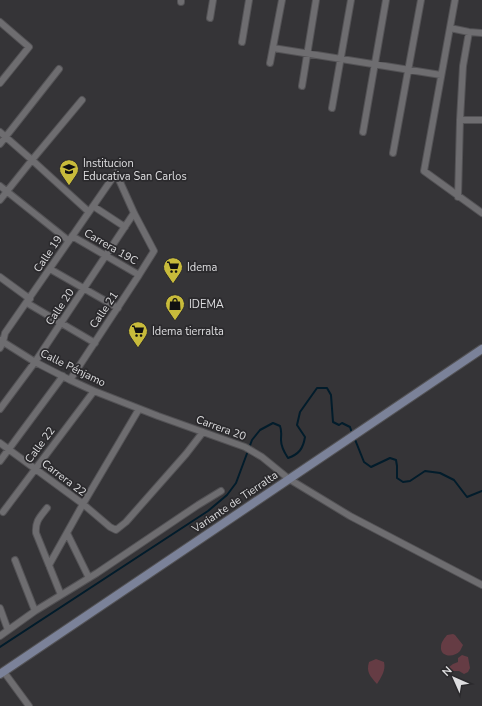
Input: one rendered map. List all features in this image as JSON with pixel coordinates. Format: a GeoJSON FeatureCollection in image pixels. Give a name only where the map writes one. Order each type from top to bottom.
{"type":"FeatureCollection","features":[{"type":"Feature","properties":{"kind":"main road","name":"Variante de Tierralta"},"geometry":{"type":"LineString","coordinates":[[2,673],[482,349]]}},
{"type":"Feature","properties":{"kind":"street"},"geometry":{"type":"LineString","coordinates":[[210,18],[213,0]]}},
{"type":"Feature","properties":{"kind":"street"},"geometry":{"type":"LineString","coordinates":[[242,42],[248,0]]}},
{"type":"Feature","properties":{"kind":"street"},"geometry":{"type":"LineString","coordinates":[[270,63],[282,0]]}},
{"type":"Feature","properties":{"kind":"street"},"geometry":{"type":"LineString","coordinates":[[302,86],[316,0]]}},
{"type":"Feature","properties":{"kind":"street"},"geometry":{"type":"LineString","coordinates":[[332,108],[351,0]]}},
{"type":"Feature","properties":{"kind":"street"},"geometry":{"type":"LineString","coordinates":[[363,132],[386,0]]}},
{"type":"Feature","properties":{"kind":"street"},"geometry":{"type":"LineString","coordinates":[[394,153],[420,0]]}},
{"type":"Feature","properties":{"kind":"street"},"geometry":{"type":"LineString","coordinates":[[452,0],[455,0],[424,171],[482,213]]}},
{"type":"Feature","properties":{"kind":"street"},"geometry":{"type":"LineString","coordinates":[[0,22],[29,47],[0,82]]}},
{"type":"Feature","properties":{"kind":"street"},"geometry":{"type":"LineString","coordinates":[[450,28],[482,33]]}},
{"type":"Feature","properties":{"kind":"street"},"geometry":{"type":"LineString","coordinates":[[458,197],[463,66],[469,32]]}},
{"type":"Feature","properties":{"kind":"street"},"geometry":{"type":"LineString","coordinates":[[273,48],[441,75]]}},
{"type":"Feature","properties":{"kind":"street"},"geometry":{"type":"LineString","coordinates":[[0,144],[59,68]]}},
{"type":"Feature","properties":{"kind":"street"},"geometry":{"type":"LineString","coordinates":[[0,200],[82,100]]}},
{"type":"Feature","properties":{"kind":"street"},"geometry":{"type":"LineString","coordinates":[[460,120],[482,120]]}},
{"type":"Feature","properties":{"kind":"street"},"geometry":{"type":"LineString","coordinates":[[0,132],[91,209],[125,227]]}},
{"type":"Feature","properties":{"kind":"street","name":"Calle 19"},"geometry":{"type":"LineString","coordinates":[[1,343],[5,333],[116,173],[134,213]]}},
{"type":"Feature","properties":{"kind":"street","name":"Carrera 19C"},"geometry":{"type":"LineString","coordinates":[[0,186],[70,239],[106,256],[139,275]]}},
{"type":"Feature","properties":{"kind":"street","name":"Calle 20"},"geometry":{"type":"LineString","coordinates":[[0,409],[35,362],[134,213]]}},
{"type":"Feature","properties":{"kind":"street","name":"Calle 21"},"geometry":{"type":"LineString","coordinates":[[70,380],[154,251],[134,213]]}},
{"type":"Feature","properties":{"kind":"street"},"geometry":{"type":"LineString","coordinates":[[50,269],[118,308]]}},
{"type":"Feature","properties":{"kind":"street"},"geometry":{"type":"LineString","coordinates":[[0,277],[28,301],[95,343]]}},
{"type":"Feature","properties":{"kind":"street","name":"Calle Pénjamo"},"geometry":{"type":"LineString","coordinates":[[1,343],[70,380],[140,409]]}},
{"type":"Feature","properties":{"kind":"street"},"geometry":{"type":"LineString","coordinates":[[0,461],[63,376]]}},
{"type":"Feature","properties":{"kind":"street","name":"Calle 22"},"geometry":{"type":"LineString","coordinates":[[3,512],[94,390]]}},
{"type":"Feature","properties":{"kind":"street"},"geometry":{"type":"LineString","coordinates":[[49,565],[82,504],[140,409]]}},
{"type":"Feature","properties":{"kind":"street","name":"Carrera 20"},"geometry":{"type":"LineString","coordinates":[[140,409],[244,447],[262,457],[289,478],[350,516],[482,585]]}},
{"type":"Feature","properties":{"kind":"street","name":"Carrera 22"},"geometry":{"type":"LineString","coordinates":[[0,442],[110,527],[116,530],[131,517],[186,454],[203,432]]}},
{"type":"Feature","properties":{"kind":"street"},"geometry":{"type":"LineString","coordinates":[[0,636],[35,611],[89,578],[221,491]]}},
{"type":"Feature","properties":{"kind":"street"},"geometry":{"type":"LineString","coordinates":[[47,508],[37,521],[35,527],[36,533],[61,595]]}},
{"type":"Feature","properties":{"kind":"street"},"geometry":{"type":"LineString","coordinates":[[67,533],[89,578]]}},
{"type":"Feature","properties":{"kind":"street"},"geometry":{"type":"LineString","coordinates":[[15,560],[35,611]]}},
{"type":"Feature","properties":{"kind":"street"},"geometry":{"type":"LineString","coordinates":[[0,608],[8,630]]}},
{"type":"Feature","properties":{"kind":"street"},"geometry":{"type":"LineString","coordinates":[[2,673],[29,706]]}},
{"type":"Feature","properties":{"kind":"shaded area"},"geometry":{"type":"Polygon","coordinates":[[[453,634],[463,645],[460,651],[454,655],[445,655],[441,650],[442,642],[447,635],[453,634]]]}},
{"type":"Feature","properties":{"kind":"shaded area"},"geometry":{"type":"Polygon","coordinates":[[[462,655],[468,657],[470,668],[468,672],[464,674],[459,671],[450,671],[449,667],[458,662],[458,658],[462,655]]]}},
{"type":"Feature","properties":{"kind":"shaded area"},"geometry":{"type":"Polygon","coordinates":[[[376,659],[384,662],[383,674],[377,684],[368,671],[369,662],[376,659]]]}},
{"type":"Feature","properties":{"kind":"waterway"},"geometry":{"type":"LineString","coordinates":[[0,647],[208,511],[227,495],[236,483],[252,440],[260,430],[273,423],[280,426],[284,452],[288,458],[298,453],[302,448],[305,437],[297,425],[300,412],[317,388],[327,388],[331,395],[333,422],[339,425],[342,423],[350,427],[352,433]]}},
{"type":"Feature","properties":{"kind":"waterway"},"geometry":{"type":"LineString","coordinates":[[354,437],[364,462],[371,467],[390,458],[396,460],[397,478],[403,482],[410,481],[425,471],[440,473],[454,480],[467,497],[482,491]]}},
{"type":"Feature","properties":{"kind":"place","name":"Institucion Educativa San Carlos"},"geometry":{"type":"Point","coordinates":[69,186]}},
{"type":"Feature","properties":{"kind":"place","name":"Idema"},"geometry":{"type":"Point","coordinates":[173,284]}},
{"type":"Feature","properties":{"kind":"place","name":"IDEMA"},"geometry":{"type":"Point","coordinates":[175,321]}},
{"type":"Feature","properties":{"kind":"place","name":"Idema tierralta"},"geometry":{"type":"Point","coordinates":[138,348]}}]}
